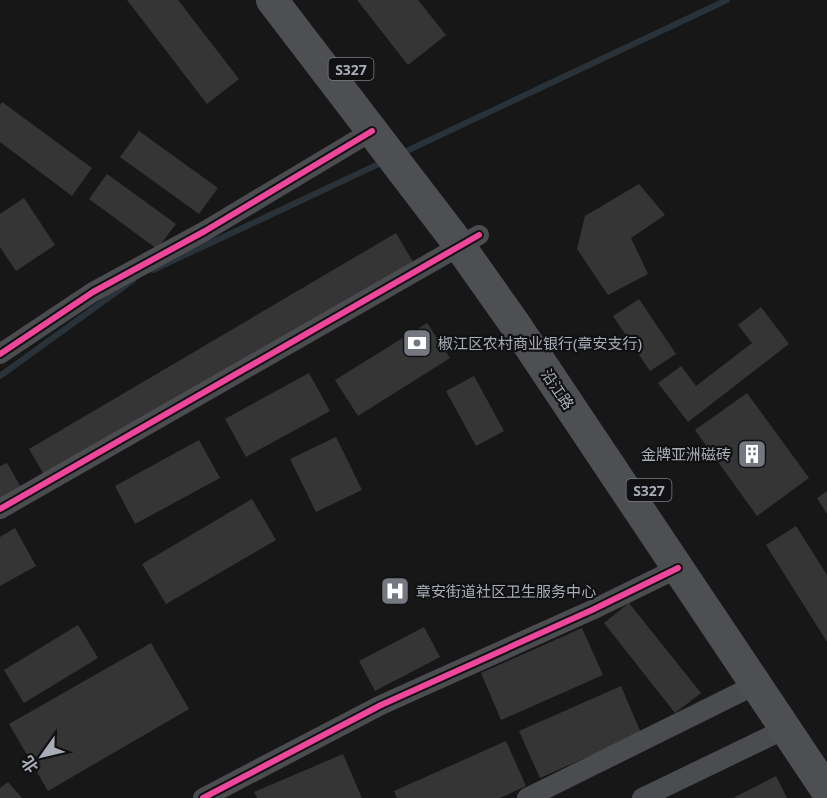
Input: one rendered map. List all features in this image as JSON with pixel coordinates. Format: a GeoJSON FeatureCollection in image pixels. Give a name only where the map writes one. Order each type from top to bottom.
{"type":"FeatureCollection","features":[{"type":"Feature","properties":{"kind":"main road","name":"沿江路"},"geometry":{"type":"LineString","coordinates":[[272,0],[466,236],[827,756]]}},
{"type":"Feature","properties":{"kind":"main road","name":"沿江路"},"geometry":{"type":"LineString","coordinates":[[298,0],[387,138]]}},
{"type":"Feature","properties":{"kind":"main road","name":"沿江路"},"geometry":{"type":"LineString","coordinates":[[466,236],[514,323],[827,791]]}},
{"type":"Feature","properties":{"kind":"street"},"geometry":{"type":"LineString","coordinates":[[0,354],[93,292],[205,231],[387,138]]}},
{"type":"Feature","properties":{"kind":"street"},"geometry":{"type":"LineString","coordinates":[[0,509],[466,236]]}},
{"type":"Feature","properties":{"kind":"street"},"geometry":{"type":"LineString","coordinates":[[203,798],[381,705],[592,610],[678,568]]}},
{"type":"Feature","properties":{"kind":"street"},"geometry":{"type":"LineString","coordinates":[[527,798],[755,686]]}},
{"type":"Feature","properties":{"kind":"street"},"geometry":{"type":"LineString","coordinates":[[642,798],[785,729]]}},
{"type":"Feature","properties":{"kind":"building"},"geometry":{"type":"Polygon","coordinates":[[[127,0],[178,0],[239,79],[207,104],[127,0]]]}},
{"type":"Feature","properties":{"kind":"building"},"geometry":{"type":"Polygon","coordinates":[[[357,0],[418,0],[446,35],[408,65],[357,0]]]}},
{"type":"Feature","properties":{"kind":"building"},"geometry":{"type":"Polygon","coordinates":[[[2,102],[92,168],[72,196],[0,142],[0,105],[2,102]]]}},
{"type":"Feature","properties":{"kind":"building"},"geometry":{"type":"Polygon","coordinates":[[[139,131],[218,188],[199,214],[120,157],[139,131]]]}},
{"type":"Feature","properties":{"kind":"building"},"geometry":{"type":"Polygon","coordinates":[[[107,174],[176,224],[157,249],[89,199],[107,174]]]}},
{"type":"Feature","properties":{"kind":"building"},"geometry":{"type":"Polygon","coordinates":[[[639,184],[665,215],[631,238],[648,274],[608,295],[577,249],[585,216],[639,184]]]}},
{"type":"Feature","properties":{"kind":"building"},"geometry":{"type":"Polygon","coordinates":[[[24,198],[55,245],[16,271],[0,247],[0,214],[24,198]]]}},
{"type":"Feature","properties":{"kind":"building"},"geometry":{"type":"Polygon","coordinates":[[[396,233],[413,262],[46,478],[29,449],[396,233]]]}},
{"type":"Feature","properties":{"kind":"building"},"geometry":{"type":"Polygon","coordinates":[[[639,299],[676,354],[650,371],[613,316],[639,299]]]}},
{"type":"Feature","properties":{"kind":"building"},"geometry":{"type":"Polygon","coordinates":[[[761,307],[789,344],[688,422],[658,383],[681,366],[696,386],[752,343],[738,325],[761,307]]]}},
{"type":"Feature","properties":{"kind":"building"},"geometry":{"type":"Polygon","coordinates":[[[427,323],[450,358],[358,416],[335,380],[427,323]]]}},
{"type":"Feature","properties":{"kind":"building"},"geometry":{"type":"Polygon","coordinates":[[[309,373],[330,411],[246,457],[225,419],[309,373]]]}},
{"type":"Feature","properties":{"kind":"building"},"geometry":{"type":"Polygon","coordinates":[[[474,376],[504,431],[476,446],[446,391],[474,376]]]}},
{"type":"Feature","properties":{"kind":"building","name":"金牌亚洲磁砖"},"geometry":{"type":"Polygon","coordinates":[[[747,393],[809,478],[757,516],[695,430],[747,393]]]}},
{"type":"Feature","properties":{"kind":"building"},"geometry":{"type":"Polygon","coordinates":[[[336,437],[362,490],[316,512],[290,459],[336,437]]]}},
{"type":"Feature","properties":{"kind":"building"},"geometry":{"type":"Polygon","coordinates":[[[199,440],[220,478],[135,524],[115,486],[199,440]]]}},
{"type":"Feature","properties":{"kind":"building"},"geometry":{"type":"Polygon","coordinates":[[[7,463],[22,489],[0,502],[0,466],[7,463]]]}},
{"type":"Feature","properties":{"kind":"building"},"geometry":{"type":"Polygon","coordinates":[[[827,491],[827,514],[817,498],[827,491]]]}},
{"type":"Feature","properties":{"kind":"building"},"geometry":{"type":"Polygon","coordinates":[[[252,499],[276,540],[166,604],[142,564],[252,499]]]}},
{"type":"Feature","properties":{"kind":"building"},"geometry":{"type":"Polygon","coordinates":[[[796,526],[827,575],[827,642],[766,545],[796,526]]]}},
{"type":"Feature","properties":{"kind":"building"},"geometry":{"type":"Polygon","coordinates":[[[15,528],[36,566],[0,586],[0,537],[15,528]]]}},
{"type":"Feature","properties":{"kind":"building"},"geometry":{"type":"Polygon","coordinates":[[[629,603],[701,693],[675,713],[604,623],[629,603]]]}},
{"type":"Feature","properties":{"kind":"building"},"geometry":{"type":"Polygon","coordinates":[[[78,625],[98,658],[24,703],[4,670],[78,625]]]}},
{"type":"Feature","properties":{"kind":"building"},"geometry":{"type":"Polygon","coordinates":[[[424,627],[440,657],[375,691],[359,661],[424,627]]]}},
{"type":"Feature","properties":{"kind":"building"},"geometry":{"type":"Polygon","coordinates":[[[582,628],[603,675],[501,720],[481,673],[582,628]]]}},
{"type":"Feature","properties":{"kind":"building"},"geometry":{"type":"Polygon","coordinates":[[[151,643],[189,709],[48,791],[9,724],[151,643]]]}},
{"type":"Feature","properties":{"kind":"building"},"geometry":{"type":"Polygon","coordinates":[[[621,686],[641,733],[540,778],[519,731],[621,686]]]}},
{"type":"Feature","properties":{"kind":"building"},"geometry":{"type":"Polygon","coordinates":[[[506,741],[526,786],[500,798],[397,798],[394,791],[506,741]]]}},
{"type":"Feature","properties":{"kind":"building"},"geometry":{"type":"Polygon","coordinates":[[[343,754],[362,798],[257,798],[254,792],[343,754]]]}},
{"type":"Feature","properties":{"kind":"building"},"geometry":{"type":"Polygon","coordinates":[[[776,776],[787,798],[733,798],[776,776]]]}},
{"type":"Feature","properties":{"kind":"building"},"geometry":{"type":"Polygon","coordinates":[[[8,782],[22,798],[0,798],[0,788],[8,782]]]}},
{"type":"Feature","properties":{"kind":"waterway"},"geometry":{"type":"LineString","coordinates":[[400,154],[727,0]]}},
{"type":"Feature","properties":{"kind":"waterway"},"geometry":{"type":"LineString","coordinates":[[153,270],[383,162]]}},
{"type":"Feature","properties":{"kind":"waterway"},"geometry":{"type":"LineString","coordinates":[[0,376],[133,280]]}},
{"type":"Feature","properties":{"kind":"cycle path"},"geometry":{"type":"LineString","coordinates":[[0,354],[93,292],[205,231],[372,131]]}},
{"type":"Feature","properties":{"kind":"cycle path"},"geometry":{"type":"LineString","coordinates":[[0,509],[479,235]]}},
{"type":"Feature","properties":{"kind":"cycle path"},"geometry":{"type":"LineString","coordinates":[[203,798],[381,705],[592,610],[678,568]]}},
{"type":"Feature","properties":{"kind":"place","name":"椒江区农村商业银行(章安支行)"},"geometry":{"type":"Point","coordinates":[417,343]}},
{"type":"Feature","properties":{"kind":"place","name":"金牌亚洲磁砖"},"geometry":{"type":"Point","coordinates":[752,454]}},
{"type":"Feature","properties":{"kind":"place","name":"章安街道社区卫生服务中心"},"geometry":{"type":"Point","coordinates":[395,591]}}]}
